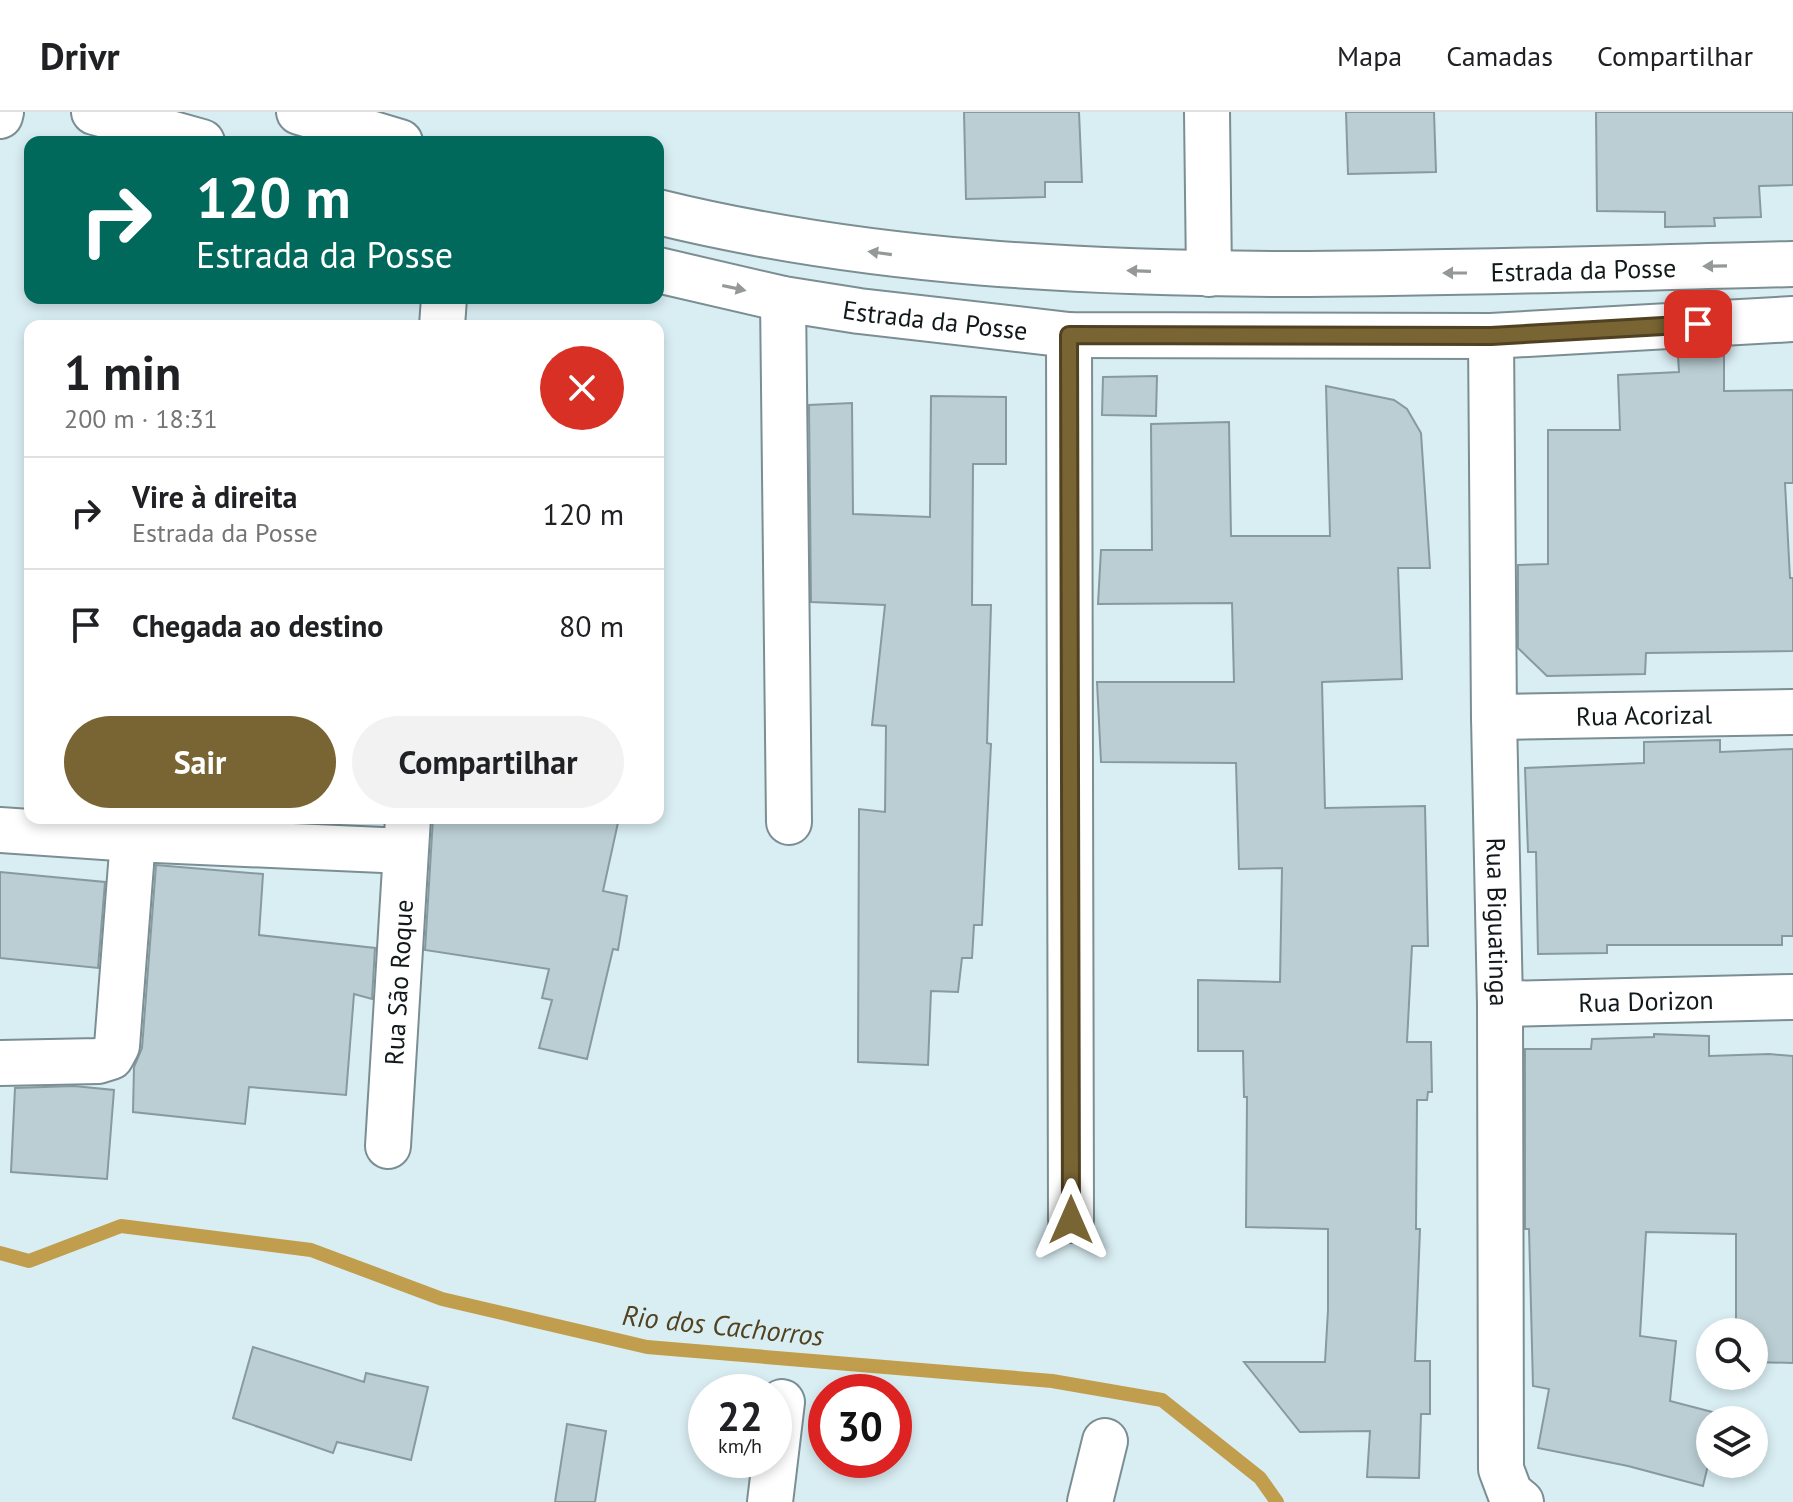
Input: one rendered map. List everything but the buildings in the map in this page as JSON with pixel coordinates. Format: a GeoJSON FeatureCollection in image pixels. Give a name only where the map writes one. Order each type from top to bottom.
{"type":"FeatureCollection","features":[{"type":"Feature","properties":{"kind":"street"},"geometry":{"type":"LineString","coordinates":[[94,112],[180,136]]}},
{"type":"Feature","properties":{"kind":"street"},"geometry":{"type":"LineString","coordinates":[[299,112],[380,136]]}},
{"type":"Feature","properties":{"kind":"street"},"geometry":{"type":"LineString","coordinates":[[1207,112],[1209,274]]}},
{"type":"Feature","properties":{"kind":"street","name":"Estrada da Posse"},"geometry":{"type":"LineString","coordinates":[[664,213],[716,226],[884,254],[1046,267],[1209,274],[1471,273],[1793,264]]}},
{"type":"Feature","properties":{"kind":"street","name":"Estrada da Posse"},"geometry":{"type":"LineString","coordinates":[[664,271],[783,299],[859,311],[1069,335],[1491,336],[1793,319]]}},
{"type":"Feature","properties":{"kind":"street"},"geometry":{"type":"LineString","coordinates":[[783,299],[789,822]]}},
{"type":"Feature","properties":{"kind":"street"},"geometry":{"type":"LineString","coordinates":[[1069,335],[1071,1220]]}},
{"type":"Feature","properties":{"kind":"street","name":"Rua Biguatinga"},"geometry":{"type":"LineString","coordinates":[[1491,336],[1500,1004],[1501,1469],[1510,1493],[1521,1502]]}},
{"type":"Feature","properties":{"kind":"street","name":"Rua Acorizal"},"geometry":{"type":"LineString","coordinates":[[1494,717],[1793,712]]}},
{"type":"Feature","properties":{"kind":"street"},"geometry":{"type":"LineString","coordinates":[[0,830],[133,839],[406,835]]}},
{"type":"Feature","properties":{"kind":"street","name":"Rua São Roque"},"geometry":{"type":"LineString","coordinates":[[388,1146],[406,835]]}},
{"type":"Feature","properties":{"kind":"street"},"geometry":{"type":"LineString","coordinates":[[0,1063],[98,1061],[111,1057],[117,1046],[133,839]]}},
{"type":"Feature","properties":{"kind":"street","name":"Rua Dorizon"},"geometry":{"type":"LineString","coordinates":[[1500,1004],[1793,997]]}},
{"type":"Feature","properties":{"kind":"street"},"geometry":{"type":"LineString","coordinates":[[1090,1502],[1105,1441]]}},
{"type":"Feature","properties":{"kind":"street"},"geometry":{"type":"LineString","coordinates":[[770,1502],[773,1478]]}},
{"type":"Feature","properties":{"kind":"waterway","name":"Rio dos Cachorros"},"geometry":{"type":"LineString","coordinates":[[0,1253],[29,1261],[121,1226],[311,1250],[442,1299],[647,1347],[1052,1381],[1162,1400],[1260,1478],[1277,1502]]}},
{"type":"Feature","properties":{"kind":"route"},"geometry":{"type":"LineString","coordinates":[[1071,1220],[1069,335],[1491,336],[1698,324]]}}]}
